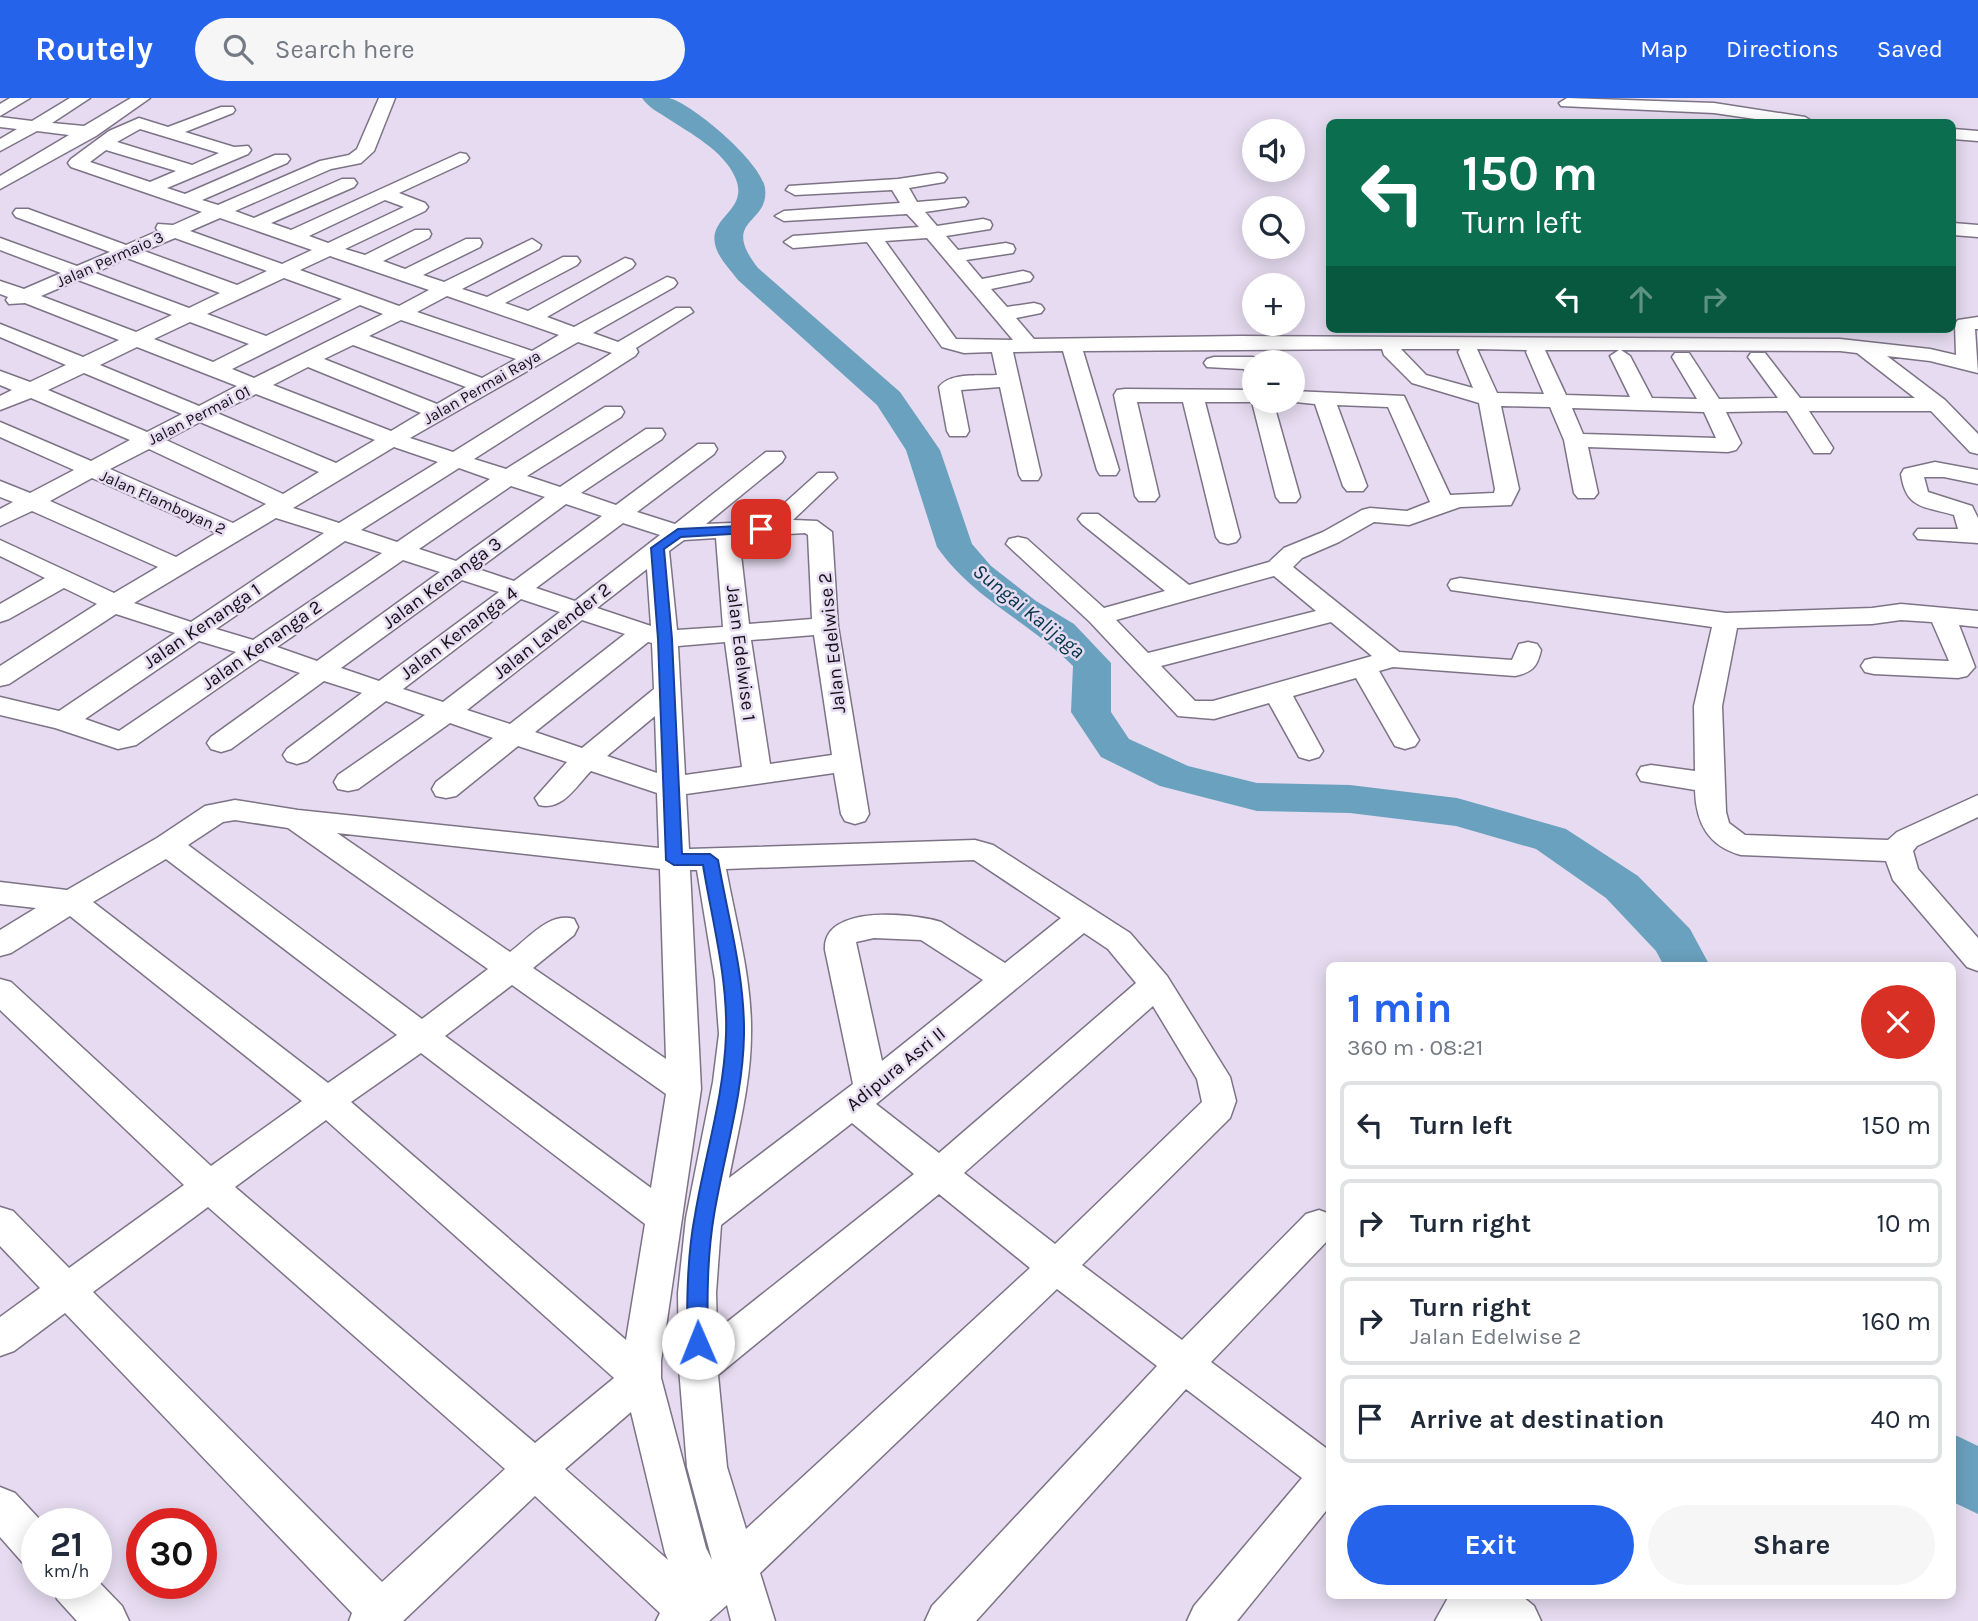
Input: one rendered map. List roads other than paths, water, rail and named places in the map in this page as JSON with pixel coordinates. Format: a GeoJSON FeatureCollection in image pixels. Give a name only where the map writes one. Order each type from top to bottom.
{"type":"FeatureCollection","features":[{"type":"Feature","properties":{"kind":"street"},"geometry":{"type":"LineString","coordinates":[[0,111],[22,98]]}},
{"type":"Feature","properties":{"kind":"street"},"geometry":{"type":"LineString","coordinates":[[0,146],[82,98]]}},
{"type":"Feature","properties":{"kind":"street"},"geometry":{"type":"LineString","coordinates":[[0,184],[142,98]]}},
{"type":"Feature","properties":{"kind":"street","name":"Jalan Permaio 3"},"geometry":{"type":"LineString","coordinates":[[0,307],[125,253],[166,229],[221,211],[311,172],[363,155],[387,98]]}},
{"type":"Feature","properties":{"kind":"street"},"geometry":{"type":"LineString","coordinates":[[1566,101],[1713,103],[1734,116],[1770,119]]}},
{"type":"Feature","properties":{"kind":"street"},"geometry":{"type":"LineString","coordinates":[[1566,101],[1584,119]]}},
{"type":"Feature","properties":{"kind":"street"},"geometry":{"type":"LineString","coordinates":[[169,132],[219,113],[181,107]]}},
{"type":"Feature","properties":{"kind":"street"},"geometry":{"type":"LineString","coordinates":[[0,122],[85,132],[193,171]]}},
{"type":"Feature","properties":{"kind":"street"},"geometry":{"type":"LineString","coordinates":[[152,188],[244,149],[199,141],[139,123],[80,159],[78,164],[257,223],[405,277],[531,318],[572,335],[620,349],[683,312]]}},
{"type":"Feature","properties":{"kind":"street"},"geometry":{"type":"LineString","coordinates":[[199,141],[219,133]]}},
{"type":"Feature","properties":{"kind":"street"},"geometry":{"type":"LineString","coordinates":[[1956,134],[1978,136]]}},
{"type":"Feature","properties":{"kind":"street"},"geometry":{"type":"LineString","coordinates":[[187,200],[281,159]]}},
{"type":"Feature","properties":{"kind":"street"},"geometry":{"type":"LineString","coordinates":[[293,236],[460,159]]}},
{"type":"Feature","properties":{"kind":"street"},"geometry":{"type":"LineString","coordinates":[[0,404],[419,207],[311,172]]}},
{"type":"Feature","properties":{"kind":"street"},"geometry":{"type":"LineString","coordinates":[[795,190],[898,184],[938,178]]}},
{"type":"Feature","properties":{"kind":"street"},"geometry":{"type":"LineString","coordinates":[[257,223],[348,183]]}},
{"type":"Feature","properties":{"kind":"street"},"geometry":{"type":"LineString","coordinates":[[898,184],[912,208],[1029,345]]}},
{"type":"Feature","properties":{"kind":"street"},"geometry":{"type":"LineString","coordinates":[[785,216],[912,208],[959,202]]}},
{"type":"Feature","properties":{"kind":"street"},"geometry":{"type":"LineString","coordinates":[[22,213],[239,293]]}},
{"type":"Feature","properties":{"kind":"street"},"geometry":{"type":"LineString","coordinates":[[793,242],[873,238],[983,225]]}},
{"type":"Feature","properties":{"kind":"street"},"geometry":{"type":"LineString","coordinates":[[166,229],[533,358]]}},
{"type":"Feature","properties":{"kind":"street"},"geometry":{"type":"LineString","coordinates":[[1956,229],[1978,231]]}},
{"type":"Feature","properties":{"kind":"street"},"geometry":{"type":"LineString","coordinates":[[365,263],[422,234]]}},
{"type":"Feature","properties":{"kind":"street"},"geometry":{"type":"LineString","coordinates":[[873,238],[949,343],[964,346],[1241,342],[1863,348],[1973,365],[1965,324],[1978,323]]}},
{"type":"Feature","properties":{"kind":"street"},"geometry":{"type":"LineString","coordinates":[[405,277],[473,243]]}},
{"type":"Feature","properties":{"kind":"street"},"geometry":{"type":"LineString","coordinates":[[0,244],[267,344]]}},
{"type":"Feature","properties":{"kind":"street","name":"Jalan Permai 01"},"geometry":{"type":"LineString","coordinates":[[0,519],[148,440],[533,245]]}},
{"type":"Feature","properties":{"kind":"street"},"geometry":{"type":"LineString","coordinates":[[954,256],[1006,249]]}},
{"type":"Feature","properties":{"kind":"street"},"geometry":{"type":"LineString","coordinates":[[489,304],[570,261]]}},
{"type":"Feature","properties":{"kind":"street"},"geometry":{"type":"LineString","coordinates":[[531,318],[625,264]]}},
{"type":"Feature","properties":{"kind":"street"},"geometry":{"type":"LineString","coordinates":[[979,285],[1023,277]]}},
{"type":"Feature","properties":{"kind":"street","name":"Jalan Permai Raya"},"geometry":{"type":"LineString","coordinates":[[0,678],[113,604],[438,412],[667,283]]}},
{"type":"Feature","properties":{"kind":"street"},"geometry":{"type":"LineString","coordinates":[[0,287],[392,439],[678,533]]}},
{"type":"Feature","properties":{"kind":"street"},"geometry":{"type":"LineString","coordinates":[[212,371],[359,298]]}},
{"type":"Feature","properties":{"kind":"street"},"geometry":{"type":"LineString","coordinates":[[1003,314],[1034,309]]}},
{"type":"Feature","properties":{"kind":"street"},"geometry":{"type":"LineString","coordinates":[[0,330],[338,472]]}},
{"type":"Feature","properties":{"kind":"street"},"geometry":{"type":"LineString","coordinates":[[1842,333],[1937,405],[1978,447]]}},
{"type":"Feature","properties":{"kind":"street"},"geometry":{"type":"LineString","coordinates":[[352,337],[483,386]]}},
{"type":"Feature","properties":{"kind":"street"},"geometry":{"type":"LineString","coordinates":[[1071,344],[1108,470]]}},
{"type":"Feature","properties":{"kind":"street"},"geometry":{"type":"LineString","coordinates":[[1001,346],[1030,475]]}},
{"type":"Feature","properties":{"kind":"street","name":"Jalan Kenanga 1"},"geometry":{"type":"LineString","coordinates":[[62,721],[343,531],[628,352],[620,349]]}},
{"type":"Feature","properties":{"kind":"street"},"geometry":{"type":"LineString","coordinates":[[1391,351],[1419,379],[1489,399],[1712,406],[1937,405]]}},
{"type":"Feature","properties":{"kind":"street"},"geometry":{"type":"LineString","coordinates":[[1100,617],[1271,569],[1293,553],[1331,537],[1370,515],[1409,518],[1457,500],[1503,500],[1506,495],[1489,399],[1468,352]]}},
{"type":"Feature","properties":{"kind":"street"},"geometry":{"type":"LineString","coordinates":[[1536,352],[1561,403],[1575,440],[1586,494]]}},
{"type":"Feature","properties":{"kind":"street"},"geometry":{"type":"LineString","coordinates":[[1620,356],[1644,404]]}},
{"type":"Feature","properties":{"kind":"street"},"geometry":{"type":"LineString","coordinates":[[1758,356],[1794,404],[1822,448]]}},
{"type":"Feature","properties":{"kind":"street"},"geometry":{"type":"LineString","coordinates":[[1575,440],[1728,445],[1730,443],[1712,406],[1682,357]]}},
{"type":"Feature","properties":{"kind":"street"},"geometry":{"type":"LineString","coordinates":[[308,360],[438,412]]}},
{"type":"Feature","properties":{"kind":"street"},"geometry":{"type":"LineString","coordinates":[[1116,363],[1242,366]]}},
{"type":"Feature","properties":{"kind":"street"},"geometry":{"type":"LineString","coordinates":[[0,377],[148,440],[279,506],[514,591],[655,635],[737,634],[825,626]]}},
{"type":"Feature","properties":{"kind":"street"},"geometry":{"type":"LineString","coordinates":[[958,431],[950,387],[953,384],[1009,380]]}},
{"type":"Feature","properties":{"kind":"street"},"geometry":{"type":"LineString","coordinates":[[1147,496],[1125,395],[1242,396]]}},
{"type":"Feature","properties":{"kind":"street"},"geometry":{"type":"LineString","coordinates":[[1192,396],[1225,541],[1337,613],[1392,659]]}},
{"type":"Feature","properties":{"kind":"street"},"geometry":{"type":"LineString","coordinates":[[1305,397],[1396,401],[1443,505]]}},
{"type":"Feature","properties":{"kind":"street"},"geometry":{"type":"LineString","coordinates":[[1324,398],[1355,486]]}},
{"type":"Feature","properties":{"kind":"street","name":"Jalan Kenanga 2"},"geometry":{"type":"LineString","coordinates":[[62,721],[122,740],[259,650],[311,611],[507,478],[613,412]]}},
{"type":"Feature","properties":{"kind":"street"},"geometry":{"type":"LineString","coordinates":[[1265,413],[1288,497]]}},
{"type":"Feature","properties":{"kind":"street"},"geometry":{"type":"LineString","coordinates":[[1954,421],[1978,422]]}},
{"type":"Feature","properties":{"kind":"street","name":"Jalan Flamboyan 2"},"geometry":{"type":"LineString","coordinates":[[0,429],[235,533]]}},
{"type":"Feature","properties":{"kind":"street","name":"Jalan Kenanga 3"},"geometry":{"type":"LineString","coordinates":[[221,743],[563,495],[654,434]]}},
{"type":"Feature","properties":{"kind":"street","name":"Jalan Kenanga 4"},"geometry":{"type":"LineString","coordinates":[[297,755],[706,449]]}},
{"type":"Feature","properties":{"kind":"street","name":"Jalan Lavender 2"},"geometry":{"type":"LineString","coordinates":[[348,782],[446,713],[657,548],[707,513],[774,457]]}},
{"type":"Feature","properties":{"kind":"street"},"geometry":{"type":"LineString","coordinates":[[1926,534],[1972,537],[1964,511],[1920,497],[1915,492],[1912,474],[1929,469],[1978,477]]}},
{"type":"Feature","properties":{"kind":"street"},"geometry":{"type":"LineString","coordinates":[[761,529],[786,514],[826,478]]}},
{"type":"Feature","properties":{"kind":"street"},"geometry":{"type":"LineString","coordinates":[[0,488],[178,567]]}},
{"type":"Feature","properties":{"kind":"street"},"geometry":{"type":"LineString","coordinates":[[1090,519],[1186,595]]}},
{"type":"Feature","properties":{"kind":"street","name":"Jalan Edelwise 2"},"geometry":{"type":"LineString","coordinates":[[678,533],[809,526],[820,532],[825,626],[855,814]]}},
{"type":"Feature","properties":{"kind":"street","name":"Jalan Edelwise 1"},"geometry":{"type":"LineString","coordinates":[[727,532],[737,634],[757,774]]}},
{"type":"Feature","properties":{"kind":"street"},"geometry":{"type":"LineString","coordinates":[[1018,544],[1100,617],[1188,710],[1214,710],[1392,659],[1515,668],[1525,664],[1528,650]]}},
{"type":"Feature","properties":{"kind":"street"},"geometry":{"type":"LineString","coordinates":[[657,548],[655,635],[667,692],[684,1089],[642,1361],[642,1378],[686,1553],[702,1598]]}},
{"type":"Feature","properties":{"kind":"street"},"geometry":{"type":"LineString","coordinates":[[4,554],[113,604],[321,670],[670,787],[847,762]]}},
{"type":"Feature","properties":{"kind":"street"},"geometry":{"type":"LineString","coordinates":[[0,614],[62,579]]}},
{"type":"Feature","properties":{"kind":"street"},"geometry":{"type":"LineString","coordinates":[[1460,585],[1726,621],[1872,616],[1901,612],[1978,619]]}},
{"type":"Feature","properties":{"kind":"street"},"geometry":{"type":"LineString","coordinates":[[1145,662],[1337,613]]}},
{"type":"Feature","properties":{"kind":"street"},"geometry":{"type":"LineString","coordinates":[[1874,666],[1958,670],[1962,667],[1962,662],[1942,616]]}},
{"type":"Feature","properties":{"kind":"street"},"geometry":{"type":"LineString","coordinates":[[1726,621],[1708,706],[1709,783],[1714,826],[1729,841],[1741,845],[1898,851]]}},
{"type":"Feature","properties":{"kind":"street"},"geometry":{"type":"LineString","coordinates":[[446,789],[514,736],[655,635]]}},
{"type":"Feature","properties":{"kind":"street"},"geometry":{"type":"LineString","coordinates":[[1364,668],[1405,740]]}},
{"type":"Feature","properties":{"kind":"street"},"geometry":{"type":"LineString","coordinates":[[549,798],[585,760],[667,692]]}},
{"type":"Feature","properties":{"kind":"street"},"geometry":{"type":"LineString","coordinates":[[1277,692],[1308,751]]}},
{"type":"Feature","properties":{"kind":"street"},"geometry":{"type":"LineString","coordinates":[[0,706],[62,721]]}},
{"type":"Feature","properties":{"kind":"street"},"geometry":{"type":"LineString","coordinates":[[1651,774],[1709,783]]}},
{"type":"Feature","properties":{"kind":"street"},"geometry":{"type":"LineString","coordinates":[[1978,805],[1960,811],[1906,839],[1898,851],[1904,873],[1978,959]]}},
{"type":"Feature","properties":{"kind":"street"},"geometry":{"type":"LineString","coordinates":[[0,945],[167,845],[215,813],[225,810],[674,860],[975,850],[992,855],[1119,941],[1156,984],[1213,1077],[1220,1104],[1056,1267],[702,1598]]}},
{"type":"Feature","properties":{"kind":"street"},"geometry":{"type":"LineString","coordinates":[[296,819],[684,1089]]}},
{"type":"Feature","properties":{"kind":"street"},"geometry":{"type":"LineString","coordinates":[[167,845],[664,1218]]}},
{"type":"Feature","properties":{"kind":"street"},"geometry":{"type":"LineString","coordinates":[[702,1598],[707,1467],[698,1368],[697,1293],[704,1218],[730,1082],[735,1034],[731,980],[710,860]]}},
{"type":"Feature","properties":{"kind":"street"},"geometry":{"type":"LineString","coordinates":[[0,893],[71,901],[327,1101],[642,1378]]}},
{"type":"Feature","properties":{"kind":"street","name":"Adipura Asri II"},"geometry":{"type":"LineString","coordinates":[[704,1218],[862,1096],[1084,916]]}},
{"type":"Feature","properties":{"kind":"street"},"geometry":{"type":"LineString","coordinates":[[0,1339],[327,1101],[460,1009],[563,927]]}},
{"type":"Feature","properties":{"kind":"street"},"geometry":{"type":"LineString","coordinates":[[1007,980],[930,930],[915,927],[875,927],[843,935],[840,938],[841,950],[862,1096],[938,1175],[1326,1472]]}},
{"type":"Feature","properties":{"kind":"street"},"geometry":{"type":"LineString","coordinates":[[698,1368],[938,1175],[1156,984]]}},
{"type":"Feature","properties":{"kind":"street"},"geometry":{"type":"LineString","coordinates":[[0,991],[209,1186],[535,1469],[655,1577],[753,1621]]}},
{"type":"Feature","properties":{"kind":"street"},"geometry":{"type":"LineString","coordinates":[[0,1222],[375,1616],[535,1469],[642,1378]]}},
{"type":"Feature","properties":{"kind":"street"},"geometry":{"type":"LineString","coordinates":[[947,1621],[1184,1364],[1319,1225]]}},
{"type":"Feature","properties":{"kind":"street"},"geometry":{"type":"LineString","coordinates":[[1209,1621],[1326,1480]]}},
{"type":"Feature","properties":{"kind":"street"},"geometry":{"type":"LineString","coordinates":[[0,1507],[21,1530]]}},
{"type":"Feature","properties":{"kind":"street"},"geometry":{"type":"LineString","coordinates":[[86,1599],[107,1621]]}},
{"type":"Feature","properties":{"kind":"street"},"geometry":{"type":"LineString","coordinates":[[1457,1621],[1473,1599]]}},
{"type":"Feature","properties":{"kind":"street"},"geometry":{"type":"LineString","coordinates":[[1492,1599],[1519,1621]]}},
{"type":"Feature","properties":{"kind":"waterway","name":"Sungai Kalijaga"},"geometry":{"type":"LineString","coordinates":[[654,98],[711,136],[747,173],[752,186],[752,198],[729,232],[734,256],[748,274],[889,399],[923,450],[955,547],[978,574],[1023,609],[1061,632],[1092,663],[1091,712],[1115,748],[1175,776],[1257,797],[1350,799],[1457,812],[1551,839],[1622,887],[1674,941],[1685,962]]}},
{"type":"Feature","properties":{"kind":"waterway","name":"Sungai Kalijaga"},"geometry":{"type":"LineString","coordinates":[[1956,1465],[1978,1485]]}}]}
